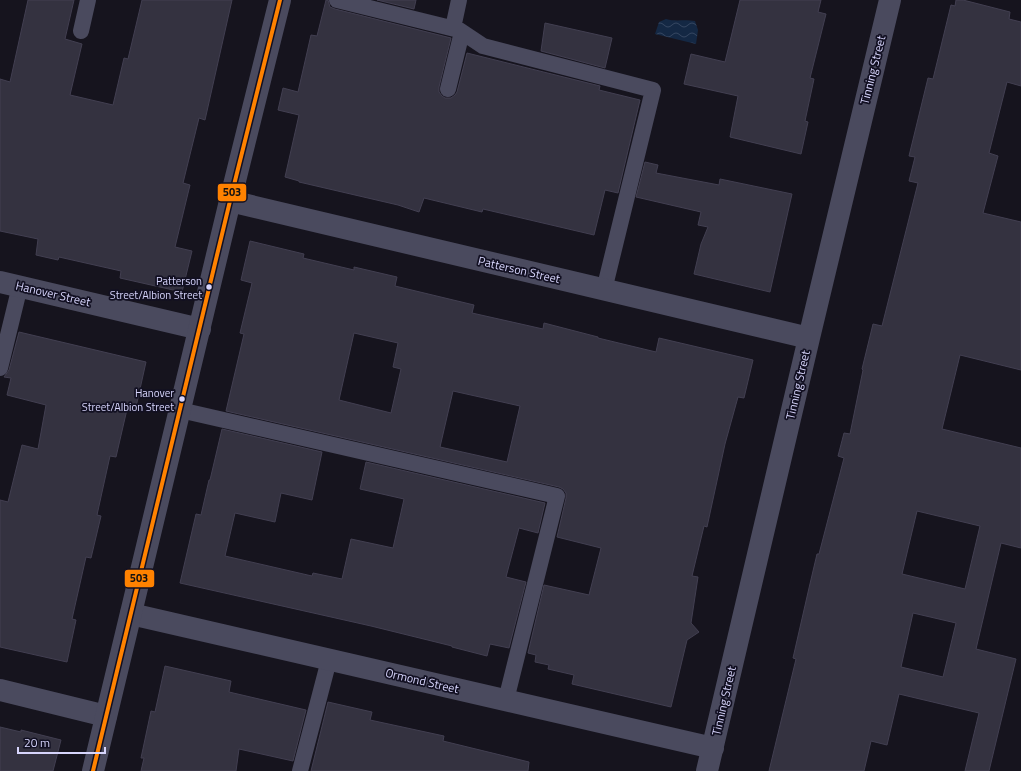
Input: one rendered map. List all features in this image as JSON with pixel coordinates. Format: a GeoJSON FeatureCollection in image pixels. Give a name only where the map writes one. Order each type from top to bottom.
{"type":"FeatureCollection","features":[{"type":"Feature","properties":{"kind":"street"},"geometry":{"type":"LineString","coordinates":[[93,771],[230,201],[280,0]]}},
{"type":"Feature","properties":{"kind":"street","name":"Tinning Street"},"geometry":{"type":"LineString","coordinates":[[707,771],[890,0]]}},
{"type":"Feature","properties":{"kind":"street","name":"Patterson Street"},"geometry":{"type":"LineString","coordinates":[[230,201],[809,338]]}},
{"type":"Feature","properties":{"kind":"street","name":"Hanover Street"},"geometry":{"type":"LineString","coordinates":[[10,284],[200,329]]}},
{"type":"Feature","properties":{"kind":"street","name":"Ormond Street"},"geometry":{"type":"LineString","coordinates":[[131,614],[713,748]]}},
{"type":"Feature","properties":{"kind":"street"},"geometry":{"type":"LineString","coordinates":[[0,690],[106,716]]}},
{"type":"Feature","properties":{"kind":"lane"},"geometry":{"type":"LineString","coordinates":[[81,31],[88,0]]}},
{"type":"Feature","properties":{"kind":"lane"},"geometry":{"type":"LineString","coordinates":[[337,0],[457,30],[483,46],[653,90],[604,290]]}},
{"type":"Feature","properties":{"kind":"lane"},"geometry":{"type":"LineString","coordinates":[[448,89],[457,30],[459,0]]}},
{"type":"Feature","properties":{"kind":"lane"},"geometry":{"type":"LineString","coordinates":[[0,368],[10,284]]}},
{"type":"Feature","properties":{"kind":"lane"},"geometry":{"type":"LineString","coordinates":[[180,410],[557,496],[506,700]]}},
{"type":"Feature","properties":{"kind":"lane"},"geometry":{"type":"LineString","coordinates":[[300,771],[329,660]]}},
{"type":"Feature","properties":{"kind":"water"},"geometry":{"type":"Polygon","coordinates":[[[666,19],[695,21],[698,30],[696,44],[655,34],[659,22],[666,19]]]}},
{"type":"Feature","properties":{"kind":"building"},"geometry":{"type":"Polygon","coordinates":[[[28,0],[74,0],[65,39],[82,44],[70,95],[113,105],[124,58],[128,59],[142,0],[232,0],[205,120],[199,118],[183,183],[190,185],[175,247],[192,251],[182,292],[120,278],[121,271],[59,257],[58,260],[36,255],[38,239],[0,231],[0,79],[10,82],[28,0]]]}},
{"type":"Feature","properties":{"kind":"building"},"geometry":{"type":"Polygon","coordinates":[[[326,0],[328,0],[330,7],[335,9],[451,38],[439,87],[439,92],[445,98],[451,98],[457,92],[467,53],[600,86],[599,90],[640,100],[618,193],[605,190],[594,235],[483,209],[482,212],[424,198],[419,212],[398,205],[299,182],[285,177],[299,115],[278,110],[283,88],[298,92],[311,35],[317,36],[326,0]]]}},
{"type":"Feature","properties":{"kind":"building"},"geometry":{"type":"Polygon","coordinates":[[[377,0],[416,0],[414,9],[377,0]]]}},
{"type":"Feature","properties":{"kind":"building"},"geometry":{"type":"Polygon","coordinates":[[[740,0],[821,0],[818,12],[826,14],[810,78],[814,79],[805,121],[808,122],[801,154],[730,137],[738,96],[684,84],[691,54],[725,62],[740,0]]]}},
{"type":"Feature","properties":{"kind":"building"},"geometry":{"type":"Polygon","coordinates":[[[956,0],[963,0],[1010,12],[1009,19],[1021,22],[1021,86],[1007,82],[989,153],[998,156],[983,213],[1021,222],[1021,370],[960,355],[942,429],[1021,448],[1021,548],[1001,543],[976,649],[1016,659],[989,771],[965,771],[979,713],[899,694],[887,745],[871,741],[864,771],[769,771],[796,659],[793,658],[817,554],[819,554],[844,458],[838,456],[844,433],[850,434],[862,369],[873,324],[882,326],[918,183],[909,181],[915,157],[909,156],[928,78],[933,79],[951,5],[955,6],[956,0]],[[917,511],[902,574],[965,589],[980,526],[917,511]],[[913,613],[901,667],[943,677],[956,623],[913,613]]]}},
{"type":"Feature","properties":{"kind":"building"},"geometry":{"type":"Polygon","coordinates":[[[545,23],[612,38],[605,68],[541,51],[545,23]]]}},
{"type":"Feature","properties":{"kind":"building"},"geometry":{"type":"Polygon","coordinates":[[[645,162],[658,165],[656,173],[719,185],[720,179],[792,194],[770,292],[694,274],[701,244],[708,227],[698,225],[701,212],[636,197],[645,162]]]}},
{"type":"Feature","properties":{"kind":"building"},"geometry":{"type":"Polygon","coordinates":[[[250,241],[304,254],[303,258],[354,270],[354,267],[397,277],[395,286],[474,305],[472,313],[543,329],[544,323],[656,352],[659,338],[753,360],[744,398],[738,397],[725,444],[707,527],[704,526],[692,576],[698,577],[691,623],[699,632],[687,640],[671,707],[572,684],[574,675],[548,669],[549,665],[535,662],[536,655],[528,653],[544,585],[589,595],[601,548],[557,537],[566,498],[566,493],[563,489],[226,411],[244,334],[240,333],[252,283],[241,280],[250,241]],[[354,333],[339,400],[391,413],[401,369],[393,367],[398,343],[354,333]],[[453,391],[440,447],[507,462],[520,406],[453,391]]]}},
{"type":"Feature","properties":{"kind":"building"},"geometry":{"type":"Polygon","coordinates":[[[19,332],[146,362],[136,407],[128,405],[116,457],[110,456],[97,515],[101,516],[91,558],[86,557],[72,619],[76,620],[67,662],[0,647],[0,500],[8,502],[22,445],[38,449],[46,405],[7,395],[11,378],[4,377],[9,370],[19,332]]]}},
{"type":"Feature","properties":{"kind":"building"},"geometry":{"type":"Polygon","coordinates":[[[222,429],[322,452],[312,500],[281,493],[275,522],[235,513],[225,556],[312,576],[313,573],[342,579],[351,539],[393,548],[404,499],[360,489],[366,462],[545,503],[538,533],[519,528],[506,577],[526,582],[509,648],[490,644],[487,656],[371,626],[180,583],[196,514],[201,515],[222,429]]]}},
{"type":"Feature","properties":{"kind":"building"},"geometry":{"type":"Polygon","coordinates":[[[165,666],[231,681],[229,692],[306,710],[293,761],[239,749],[236,771],[141,771],[144,758],[141,758],[151,711],[155,712],[165,666]]]}},
{"type":"Feature","properties":{"kind":"building"},"geometry":{"type":"Polygon","coordinates":[[[328,702],[372,712],[370,720],[444,736],[443,741],[529,762],[528,771],[311,771],[328,702]]]}},
{"type":"Feature","properties":{"kind":"building"},"geometry":{"type":"Polygon","coordinates":[[[0,727],[21,732],[21,730],[61,740],[53,771],[0,771],[0,727]]]}},
{"type":"Feature","properties":{"kind":"transit line","name":"503"},"geometry":{"type":"LineString","coordinates":[[93,771],[230,201],[280,0]]}},
{"type":"Feature","properties":{"kind":"place","name":"Patterson Street/Albion Street"},"geometry":{"type":"Point","coordinates":[209,287]}},
{"type":"Feature","properties":{"kind":"place","name":"Hanover Street/Albion Street"},"geometry":{"type":"Point","coordinates":[182,399]}}]}
